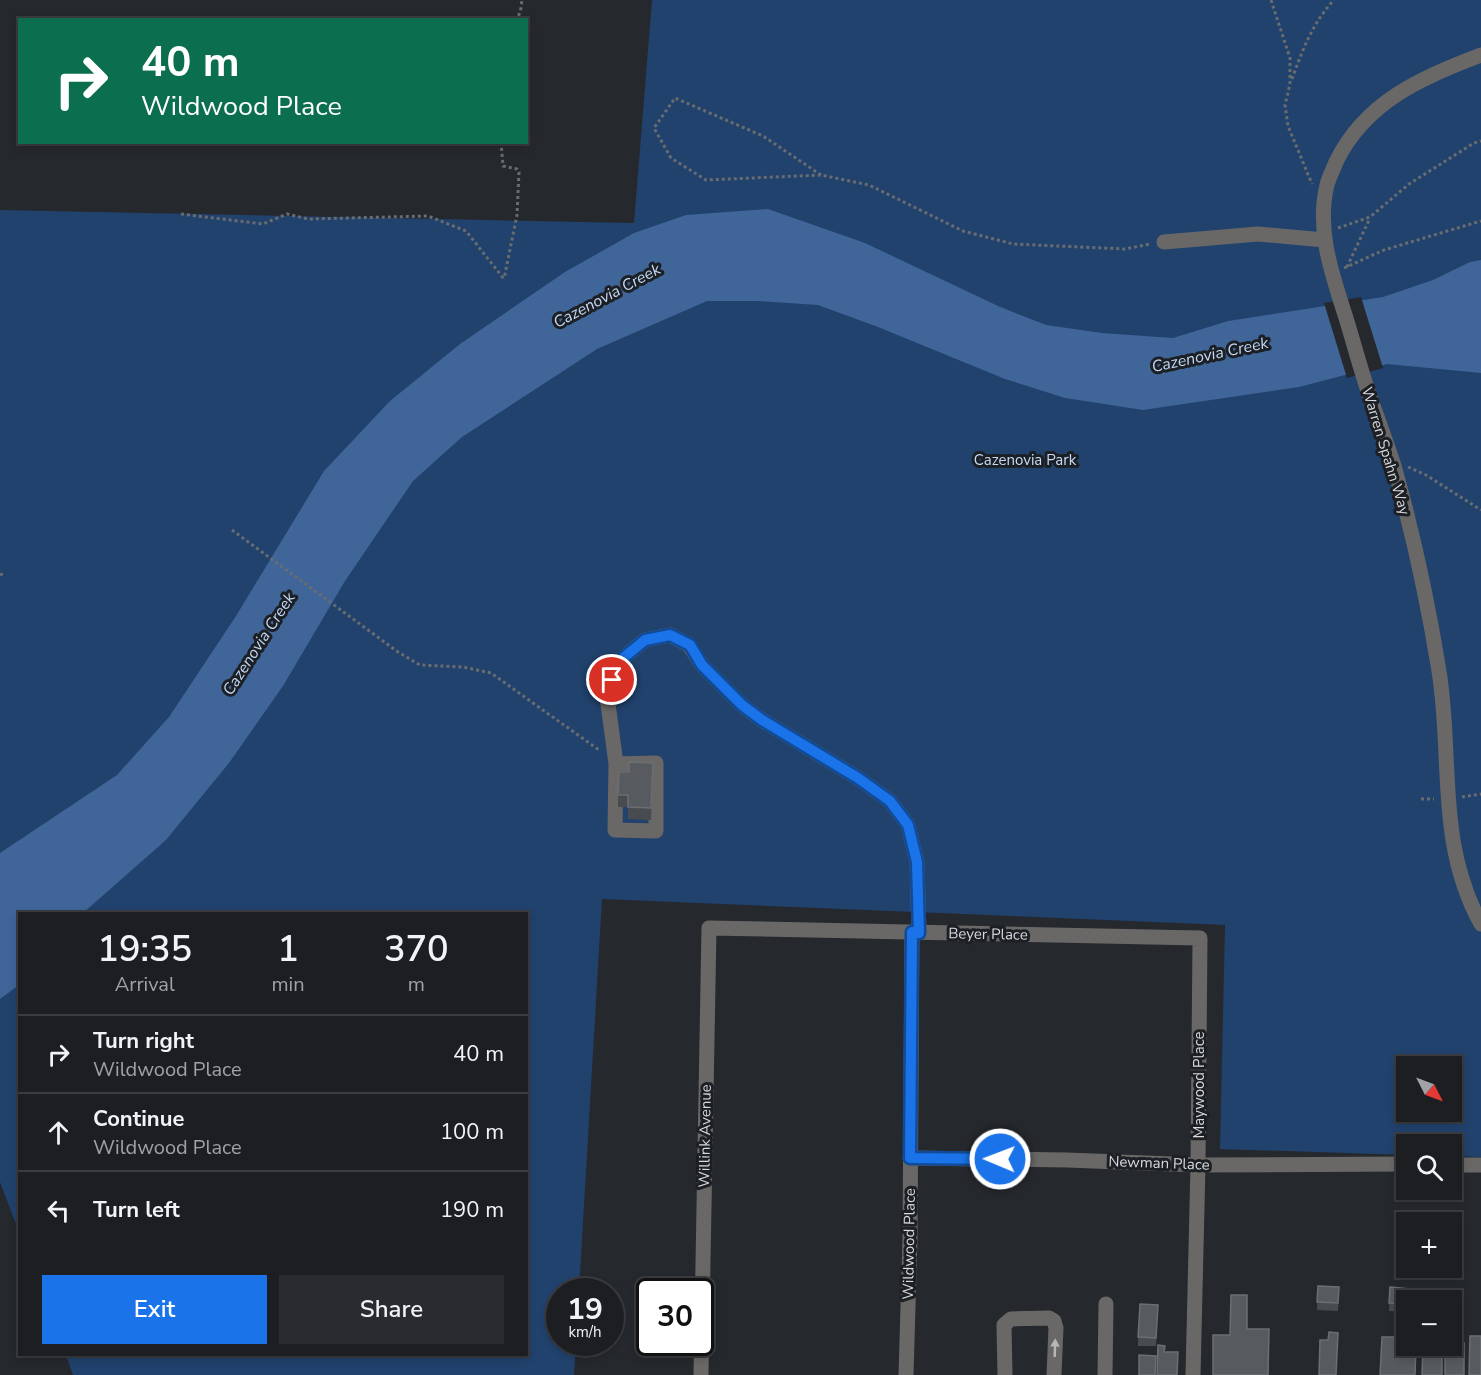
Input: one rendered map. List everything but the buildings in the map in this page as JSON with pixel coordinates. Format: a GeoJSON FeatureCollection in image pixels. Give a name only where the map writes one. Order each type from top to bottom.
{"type":"FeatureCollection","features":[{"type":"Feature","properties":{"kind":"street","name":"Warren Spahn Way"},"geometry":{"type":"LineString","coordinates":[[1481,55],[1434,72],[1398,93],[1361,125],[1342,150],[1328,181],[1322,207],[1324,240],[1369,394],[1394,465],[1423,586],[1439,674],[1447,798],[1455,859],[1468,898],[1481,924]]}},
{"type":"Feature","properties":{"kind":"street"},"geometry":{"type":"LineString","coordinates":[[1164,242],[1258,234],[1324,240]]}},
{"type":"Feature","properties":{"kind":"street","name":"Wildwood Place"},"geometry":{"type":"LineString","coordinates":[[616,764],[607,696],[616,664],[645,640],[670,635],[690,645],[702,665],[742,705],[762,720],[858,778],[890,801],[908,825],[917,862],[906,1375]]}},
{"type":"Feature","properties":{"kind":"street"},"geometry":{"type":"LineString","coordinates":[[656,763],[656,831],[615,830],[616,764],[656,763]]}},
{"type":"Feature","properties":{"kind":"street","name":"Willink Avenue"},"geometry":{"type":"LineString","coordinates":[[701,1375],[709,928],[740,929]]}},
{"type":"Feature","properties":{"kind":"street","name":"Beyer Place"},"geometry":{"type":"LineString","coordinates":[[740,929],[1200,938]]}},
{"type":"Feature","properties":{"kind":"street","name":"Maywood Place"},"geometry":{"type":"LineString","coordinates":[[1193,1375],[1200,938]]}},
{"type":"Feature","properties":{"kind":"street","name":"Newman Place"},"geometry":{"type":"LineString","coordinates":[[910,1158],[1067,1160],[1198,1165],[1396,1164]]}},
{"type":"Feature","properties":{"kind":"street"},"geometry":{"type":"LineString","coordinates":[[1462,1165],[1481,1165]]}},
{"type":"Feature","properties":{"kind":"street"},"geometry":{"type":"LineString","coordinates":[[1105,1375],[1106,1304]]}},
{"type":"Feature","properties":{"kind":"street"},"geometry":{"type":"LineString","coordinates":[[1005,1375],[1004,1325],[1011,1319],[1049,1318],[1054,1322],[1056,1328],[1054,1375]]}},
{"type":"Feature","properties":{"kind":"path"},"geometry":{"type":"LineString","coordinates":[[517,18],[522,0]]}},
{"type":"Feature","properties":{"kind":"path"},"geometry":{"type":"LineString","coordinates":[[1271,0],[1290,58],[1290,84]]}},
{"type":"Feature","properties":{"kind":"path"},"geometry":{"type":"LineString","coordinates":[[1315,190],[1288,126],[1285,105],[1300,56],[1321,13],[1334,0]]}},
{"type":"Feature","properties":{"kind":"path"},"geometry":{"type":"LineString","coordinates":[[821,175],[763,135],[675,98],[654,128],[671,158],[705,180],[821,175],[868,185],[963,231],[1013,244],[1125,249],[1164,242]]}},
{"type":"Feature","properties":{"kind":"path"},"geometry":{"type":"LineString","coordinates":[[1343,228],[1370,217],[1409,184],[1474,143],[1481,141]]}},
{"type":"Feature","properties":{"kind":"path"},"geometry":{"type":"LineString","coordinates":[[180,214],[263,224],[287,214],[308,219],[428,216],[466,231],[504,279],[517,215],[519,172],[517,169],[503,166],[501,144]]}},
{"type":"Feature","properties":{"kind":"path"},"geometry":{"type":"LineString","coordinates":[[1370,217],[1346,268],[1384,250],[1481,221]]}},
{"type":"Feature","properties":{"kind":"path"},"geometry":{"type":"LineString","coordinates":[[1407,467],[1426,475],[1481,510]]}},
{"type":"Feature","properties":{"kind":"path"},"geometry":{"type":"LineString","coordinates":[[232,530],[398,652],[420,665],[463,668],[491,673],[599,750]]}},
{"type":"Feature","properties":{"kind":"path"},"geometry":{"type":"LineString","coordinates":[[1459,797],[1481,794]]}},
{"type":"Feature","properties":{"kind":"path"},"geometry":{"type":"LineString","coordinates":[[1421,799],[1434,799]]}},
{"type":"Feature","properties":{"kind":"green space","name":"Cazenovia Park"},"geometry":{"type":"Polygon","coordinates":[[[652,0],[1481,0],[1481,1157],[1462,1156],[1462,1134],[1396,1134],[1396,1155],[1220,1149],[1225,925],[602,899],[580,1278],[546,1278],[546,1356],[575,1356],[574,1375],[73,1375],[66,1356],[528,1356],[528,912],[18,912],[18,1229],[0,1182],[0,210],[634,223],[652,0]]]}},
{"type":"Feature","properties":{"kind":"water","name":"Cazenovia Creek"},"geometry":{"type":"Polygon","coordinates":[[[768,209],[865,243],[998,306],[1046,325],[1102,333],[1173,338],[1228,321],[1383,297],[1433,280],[1470,262],[1481,260],[1481,373],[1387,364],[1299,387],[1143,410],[1065,398],[1005,379],[818,305],[757,301],[707,301],[597,349],[462,437],[413,481],[345,581],[283,686],[229,763],[166,840],[84,912],[18,912],[18,986],[0,999],[0,853],[117,775],[169,717],[236,616],[324,471],[390,401],[460,344],[565,272],[634,233],[686,215],[768,209]]]}},
{"type":"Feature","properties":{"kind":"pier"},"geometry":{"type":"Polygon","coordinates":[[[1361,297],[1383,368],[1347,378],[1324,303],[1361,297]]]}},
{"type":"Feature","properties":{"kind":"route"},"geometry":{"type":"LineString","coordinates":[[612,680],[616,664],[645,640],[670,635],[690,645],[702,665],[742,705],[762,720],[858,778],[890,801],[908,825],[917,862],[919,933],[912,932],[910,1158],[1000,1159]]}}]}
